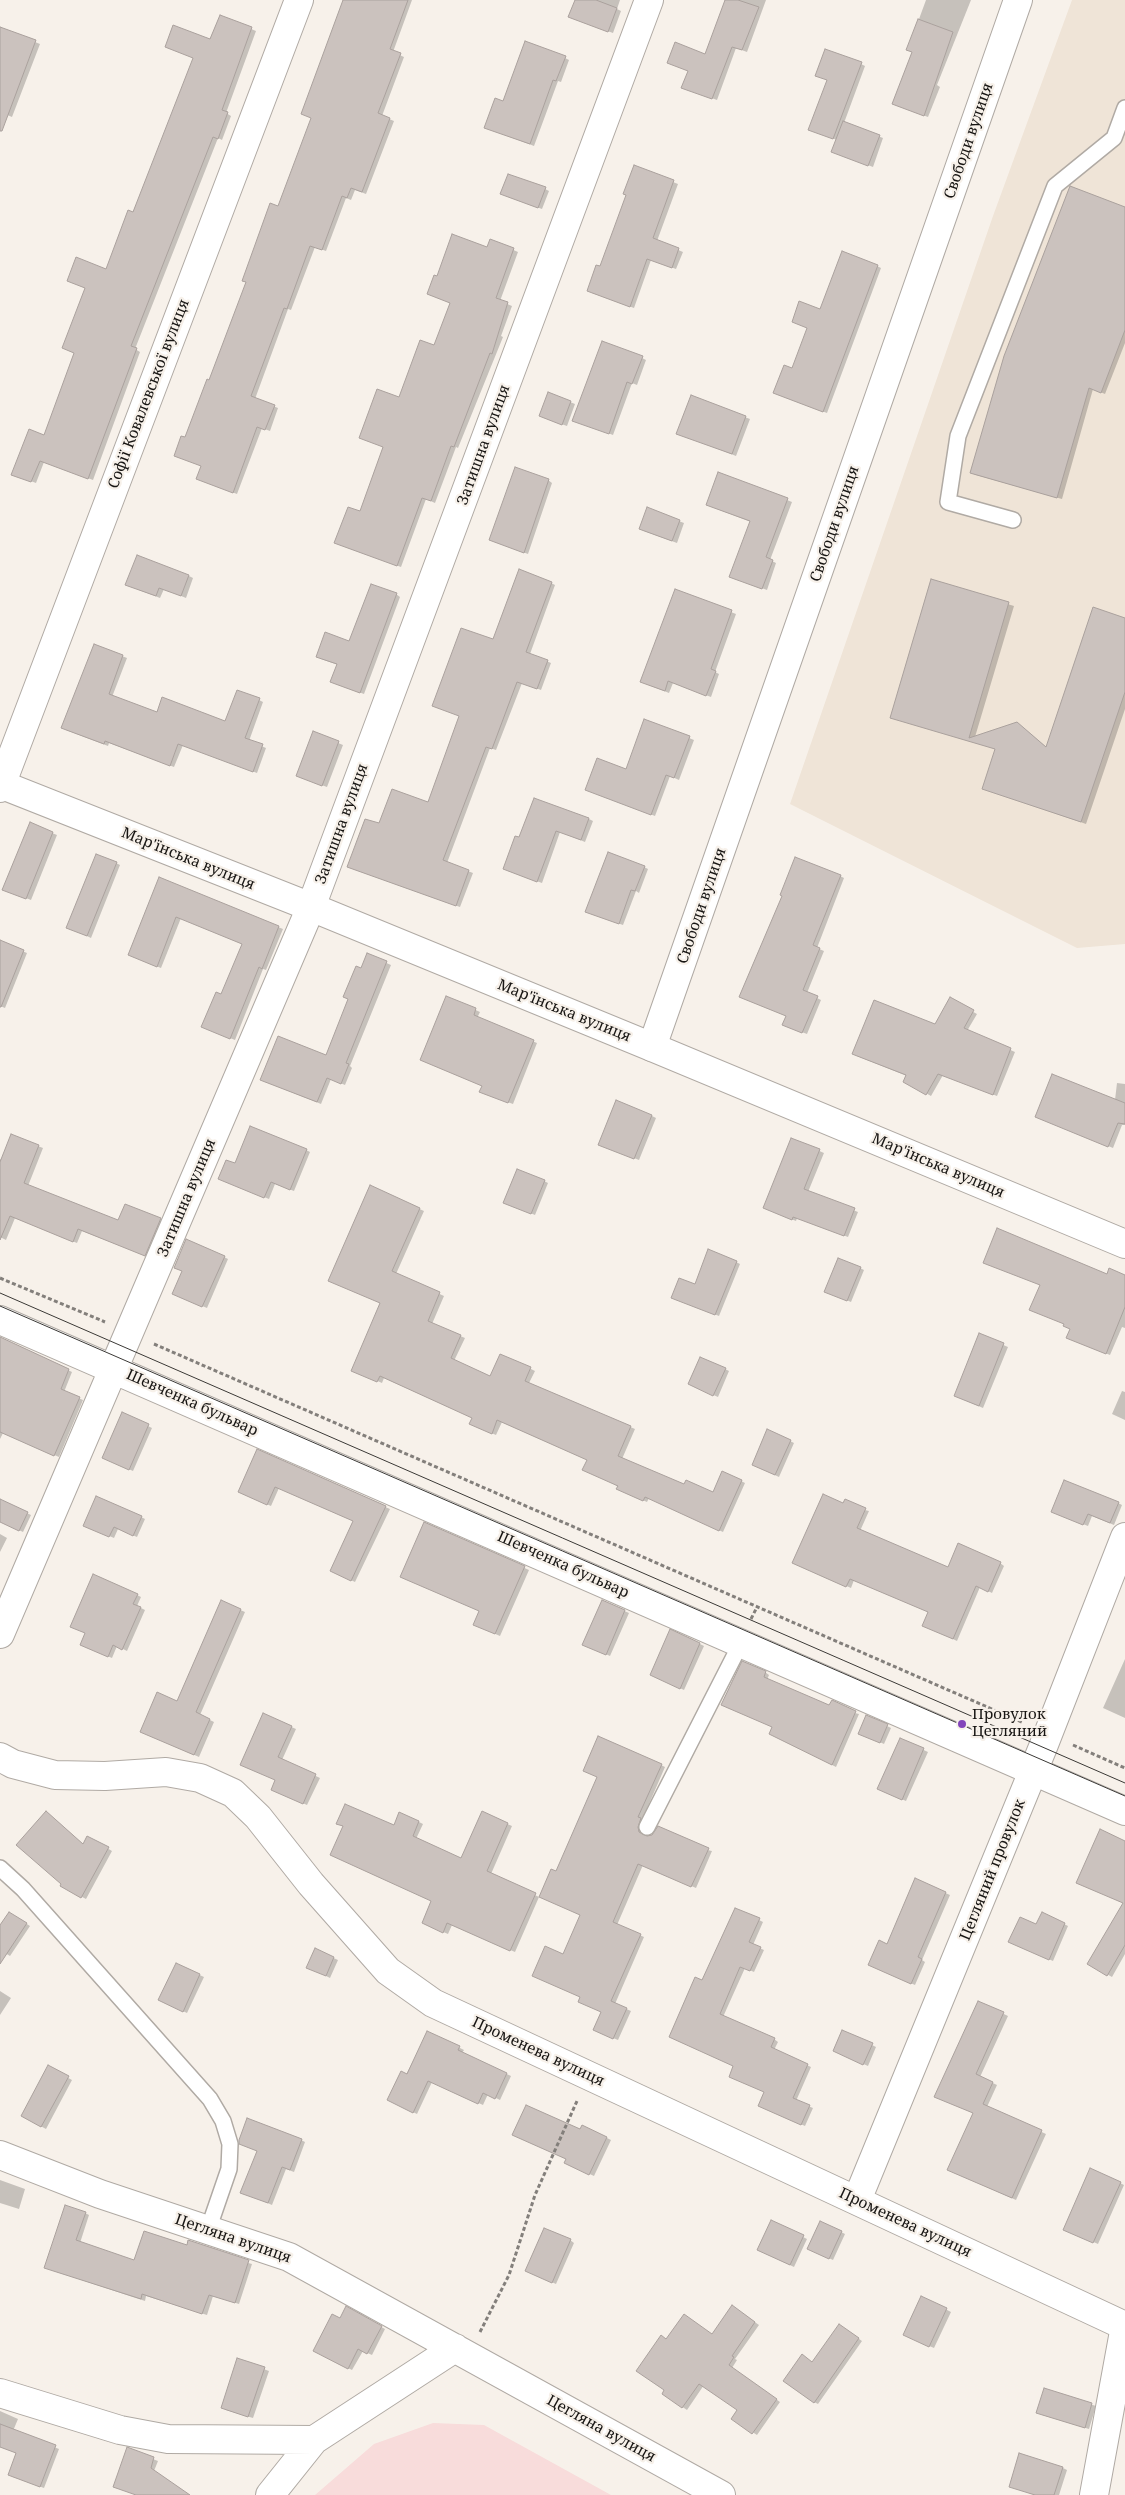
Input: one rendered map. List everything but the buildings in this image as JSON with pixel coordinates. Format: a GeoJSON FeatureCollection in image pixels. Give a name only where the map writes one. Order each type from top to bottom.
{"type":"FeatureCollection","features":[{"type":"Feature","properties":{"kind":"street","name":"Софії Ковалевської вулиця"},"geometry":{"type":"LineString","coordinates":[[0,785],[299,0]]}},
{"type":"Feature","properties":{"kind":"street","name":"Затишна вулиця"},"geometry":{"type":"LineString","coordinates":[[0,1634],[311,908],[650,0]]}},
{"type":"Feature","properties":{"kind":"street","name":"Свободи вулиця"},"geometry":{"type":"LineString","coordinates":[[652,1047],[1018,0]]}},
{"type":"Feature","properties":{"kind":"street","name":"Мар'їнська вулиця"},"geometry":{"type":"LineString","coordinates":[[0,785],[311,908],[652,1047],[1125,1244]]}},
{"type":"Feature","properties":{"kind":"street","name":"Шевченка бульвар"},"geometry":{"type":"LineString","coordinates":[[0,1320],[1125,1811]]}},
{"type":"Feature","properties":{"kind":"street","name":"Цегляний провулок"},"geometry":{"type":"LineString","coordinates":[[857,2200],[1049,1734],[1125,1538]]}},
{"type":"Feature","properties":{"kind":"street","name":"Променева вулиця"},"geometry":{"type":"LineString","coordinates":[[0,1757],[12,1764],[55,1775],[105,1776],[166,1772],[200,1778],[233,1793],[258,1817],[310,1884],[388,1971],[433,2003],[1125,2326]]}},
{"type":"Feature","properties":{"kind":"street","name":"Цегляна вулиця"},"geometry":{"type":"LineString","coordinates":[[0,2155],[100,2194],[289,2257],[720,2495]]}},
{"type":"Feature","properties":{"kind":"street"},"geometry":{"type":"LineString","coordinates":[[1094,2495],[1125,2326]]}},
{"type":"Feature","properties":{"kind":"street"},"geometry":{"type":"LineString","coordinates":[[270,2495],[314,2440],[462,2352]]}},
{"type":"Feature","properties":{"kind":"street"},"geometry":{"type":"LineString","coordinates":[[0,2392],[120,2430],[168,2439],[314,2440]]}},
{"type":"Feature","properties":{"kind":"lane"},"geometry":{"type":"LineString","coordinates":[[1013,520],[948,502],[958,436],[1055,186],[1114,138],[1125,108]]}},
{"type":"Feature","properties":{"kind":"lane"},"geometry":{"type":"LineString","coordinates":[[648,1826],[741,1643]]}},
{"type":"Feature","properties":{"kind":"lane"},"geometry":{"type":"LineString","coordinates":[[0,1868],[23,1889],[203,2092],[223,2121],[230,2144],[229,2169],[208,2230]]}},
{"type":"Feature","properties":{"kind":"path"},"geometry":{"type":"LineString","coordinates":[[0,1278],[1125,1768]]}},
{"type":"Feature","properties":{"kind":"path"},"geometry":{"type":"LineString","coordinates":[[462,2352],[508,2276],[535,2196],[589,2076]]}},
{"type":"Feature","properties":{"kind":"shaded area"},"geometry":{"type":"Polygon","coordinates":[[[1072,0],[1125,0],[1125,944],[1077,948],[790,804],[993,216],[1072,0]]]}},
{"type":"Feature","properties":{"kind":"shaded area"},"geometry":{"type":"Polygon","coordinates":[[[433,2423],[484,2425],[611,2495],[315,2495],[374,2444],[433,2423]]]}},
{"type":"Feature","properties":{"kind":"tram line"},"geometry":{"type":"LineString","coordinates":[[0,1293],[1125,1783]]}},
{"type":"Feature","properties":{"kind":"tram line"},"geometry":{"type":"LineString","coordinates":[[0,1306],[1125,1796]]}},
{"type":"Feature","properties":{"kind":"place","name":"Провулок Цегляний"},"geometry":{"type":"Point","coordinates":[962,1724]}}]}
